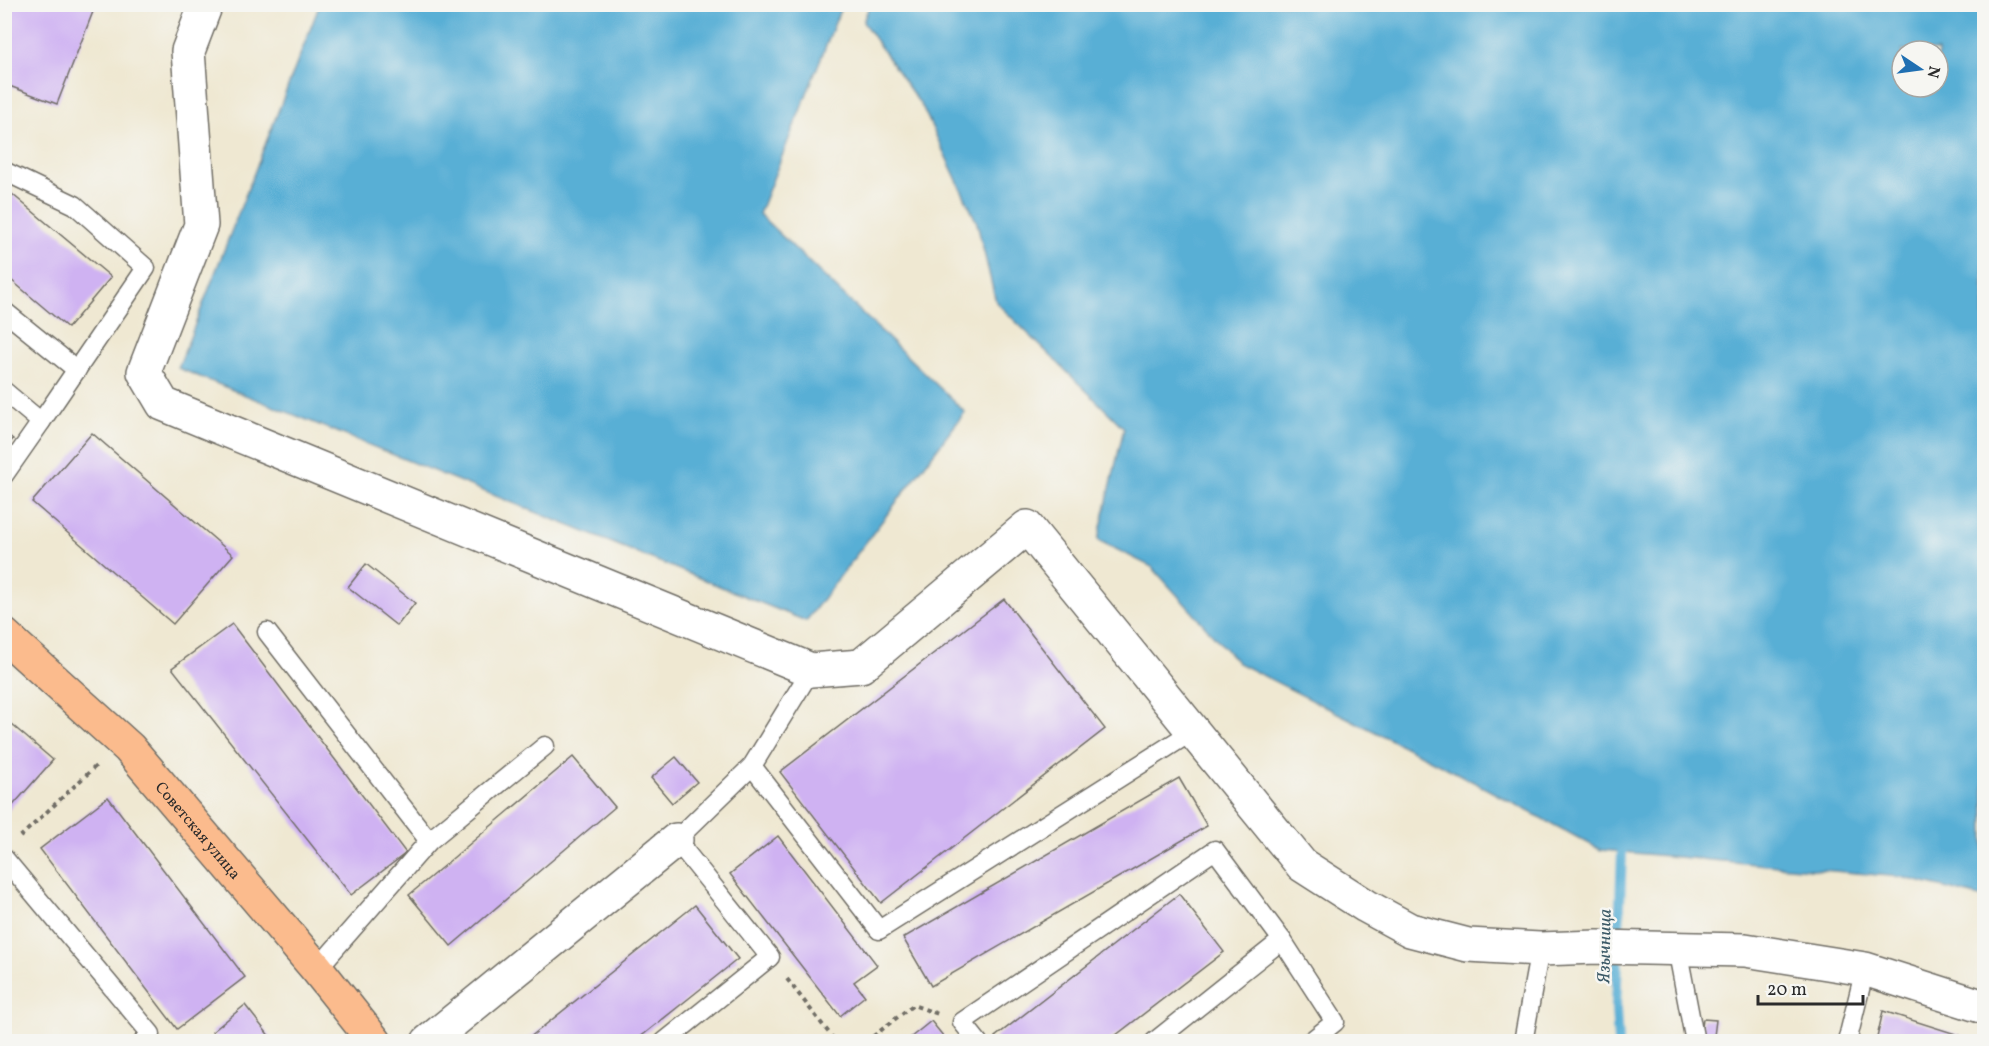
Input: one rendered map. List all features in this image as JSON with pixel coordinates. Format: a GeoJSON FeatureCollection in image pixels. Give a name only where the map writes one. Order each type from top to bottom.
{"type":"FeatureCollection","features":[{"type":"Feature","properties":{"kind":"main road","name":"Советская улица"},"geometry":{"type":"LineString","coordinates":[[4,635],[129,748],[317,969],[375,1041]]}},
{"type":"Feature","properties":{"kind":"street"},"geometry":{"type":"LineString","coordinates":[[206,4],[188,51],[201,225],[144,372],[163,404],[811,669],[861,666],[1027,527],[1302,865],[1410,930],[1468,945],[1540,949],[1636,947],[1745,950],[1865,969],[1984,1007]]}},
{"type":"Feature","properties":{"kind":"street"},"geometry":{"type":"LineString","coordinates":[[428,1041],[676,840]]}},
{"type":"Feature","properties":{"kind":"lane"},"geometry":{"type":"LineString","coordinates":[[4,171],[75,206],[146,268],[4,476]]}},
{"type":"Feature","properties":{"kind":"lane"},"geometry":{"type":"LineString","coordinates":[[4,311],[77,369]]}},
{"type":"Feature","properties":{"kind":"lane"},"geometry":{"type":"LineString","coordinates":[[4,391],[41,422]]}},
{"type":"Feature","properties":{"kind":"lane"},"geometry":{"type":"LineString","coordinates":[[267,632],[429,841]]}},
{"type":"Feature","properties":{"kind":"lane"},"geometry":{"type":"LineString","coordinates":[[664,1041],[770,957],[676,840],[752,766],[811,669]]}},
{"type":"Feature","properties":{"kind":"lane"},"geometry":{"type":"LineString","coordinates":[[752,766],[879,930],[1193,731]]}},
{"type":"Feature","properties":{"kind":"lane"},"geometry":{"type":"LineString","coordinates":[[317,969],[429,841],[545,746]]}},
{"type":"Feature","properties":{"kind":"lane"},"geometry":{"type":"LineString","coordinates":[[978,1041],[962,1022],[1215,850],[1281,940],[1335,1022],[1310,1041]]}},
{"type":"Feature","properties":{"kind":"lane"},"geometry":{"type":"LineString","coordinates":[[9,851],[151,1034],[142,1041]]}},
{"type":"Feature","properties":{"kind":"lane"},"geometry":{"type":"LineString","coordinates":[[1154,1041],[1281,940]]}},
{"type":"Feature","properties":{"kind":"lane"},"geometry":{"type":"LineString","coordinates":[[1677,948],[1695,1041]]}},
{"type":"Feature","properties":{"kind":"lane"},"geometry":{"type":"LineString","coordinates":[[1523,1041],[1540,949]]}},
{"type":"Feature","properties":{"kind":"lane"},"geometry":{"type":"LineString","coordinates":[[1847,1041],[1865,969]]}},
{"type":"Feature","properties":{"kind":"path"},"geometry":{"type":"LineString","coordinates":[[9,851],[101,761]]}},
{"type":"Feature","properties":{"kind":"path"},"geometry":{"type":"LineString","coordinates":[[770,957],[836,1041]]}},
{"type":"Feature","properties":{"kind":"path"},"geometry":{"type":"LineString","coordinates":[[866,1041],[913,1005],[962,1022]]}},
{"type":"Feature","properties":{"kind":"water"},"geometry":{"type":"Polygon","coordinates":[[[320,4],[842,5],[759,214],[965,412],[806,621],[178,368],[320,4]]]}},
{"type":"Feature","properties":{"kind":"water"},"geometry":{"type":"Polygon","coordinates":[[[870,4],[1984,5],[1984,898],[1901,877],[1601,850],[1453,771],[1238,663],[1152,567],[1098,540],[1124,428],[996,302],[977,223],[923,108],[863,22],[870,4]]]}},
{"type":"Feature","properties":{"kind":"building"},"geometry":{"type":"Polygon","coordinates":[[[4,4],[96,4],[57,104],[4,84],[4,4]]]}},
{"type":"Feature","properties":{"kind":"building"},"geometry":{"type":"Polygon","coordinates":[[[6,189],[111,277],[68,328],[4,274],[6,189]]]}},
{"type":"Feature","properties":{"kind":"building"},"geometry":{"type":"Polygon","coordinates":[[[4,432],[13,439],[4,449],[4,432]]]}},
{"type":"Feature","properties":{"kind":"building"},"geometry":{"type":"Polygon","coordinates":[[[92,433],[233,555],[173,624],[32,502],[92,433]]]}},
{"type":"Feature","properties":{"kind":"building"},"geometry":{"type":"Polygon","coordinates":[[[366,564],[415,603],[397,626],[348,587],[366,564]]]}},
{"type":"Feature","properties":{"kind":"building"},"geometry":{"type":"Polygon","coordinates":[[[1004,599],[1105,729],[881,903],[780,772],[1004,599]]]}},
{"type":"Feature","properties":{"kind":"building"},"geometry":{"type":"Polygon","coordinates":[[[232,624],[406,853],[351,895],[172,668],[232,624]]]}},
{"type":"Feature","properties":{"kind":"building"},"geometry":{"type":"Polygon","coordinates":[[[4,718],[53,760],[7,812],[4,810],[4,718]]]}},
{"type":"Feature","properties":{"kind":"building"},"geometry":{"type":"Polygon","coordinates":[[[573,757],[615,807],[451,946],[409,895],[573,757]]]}},
{"type":"Feature","properties":{"kind":"building"},"geometry":{"type":"Polygon","coordinates":[[[676,757],[697,782],[672,803],[651,778],[676,757]]]}},
{"type":"Feature","properties":{"kind":"building"},"geometry":{"type":"Polygon","coordinates":[[[1179,778],[1207,826],[931,986],[903,938],[1179,778]]]}},
{"type":"Feature","properties":{"kind":"building"},"geometry":{"type":"Polygon","coordinates":[[[108,797],[245,977],[177,1029],[40,849],[108,797]]]}},
{"type":"Feature","properties":{"kind":"building"},"geometry":{"type":"Polygon","coordinates":[[[778,836],[877,965],[854,982],[865,996],[840,1016],[730,874],[778,836]]]}},
{"type":"Feature","properties":{"kind":"building"},"geometry":{"type":"Polygon","coordinates":[[[1179,894],[1224,952],[1107,1042],[999,1042],[995,1037],[1179,894]]]}},
{"type":"Feature","properties":{"kind":"building"},"geometry":{"type":"Polygon","coordinates":[[[695,905],[738,959],[634,1042],[524,1042],[695,905]]]}},
{"type":"Feature","properties":{"kind":"building"},"geometry":{"type":"Polygon","coordinates":[[[245,1005],[274,1042],[212,1042],[217,1038],[212,1032],[245,1005]]]}},
{"type":"Feature","properties":{"kind":"building"},"geometry":{"type":"Polygon","coordinates":[[[1883,1011],[1978,1041],[1876,1042],[1883,1011]]]}},
{"type":"Feature","properties":{"kind":"building"},"geometry":{"type":"Polygon","coordinates":[[[1703,1019],[1716,1020],[1714,1036],[1701,1035],[1703,1019]]]}},
{"type":"Feature","properties":{"kind":"building"},"geometry":{"type":"Polygon","coordinates":[[[931,1021],[948,1042],[905,1042],[931,1021]]]}},
{"type":"Feature","properties":{"kind":"waterway","name":"Язычница"},"geometry":{"type":"LineString","coordinates":[[1618,1042],[1616,1008],[1622,852]]}}]}
